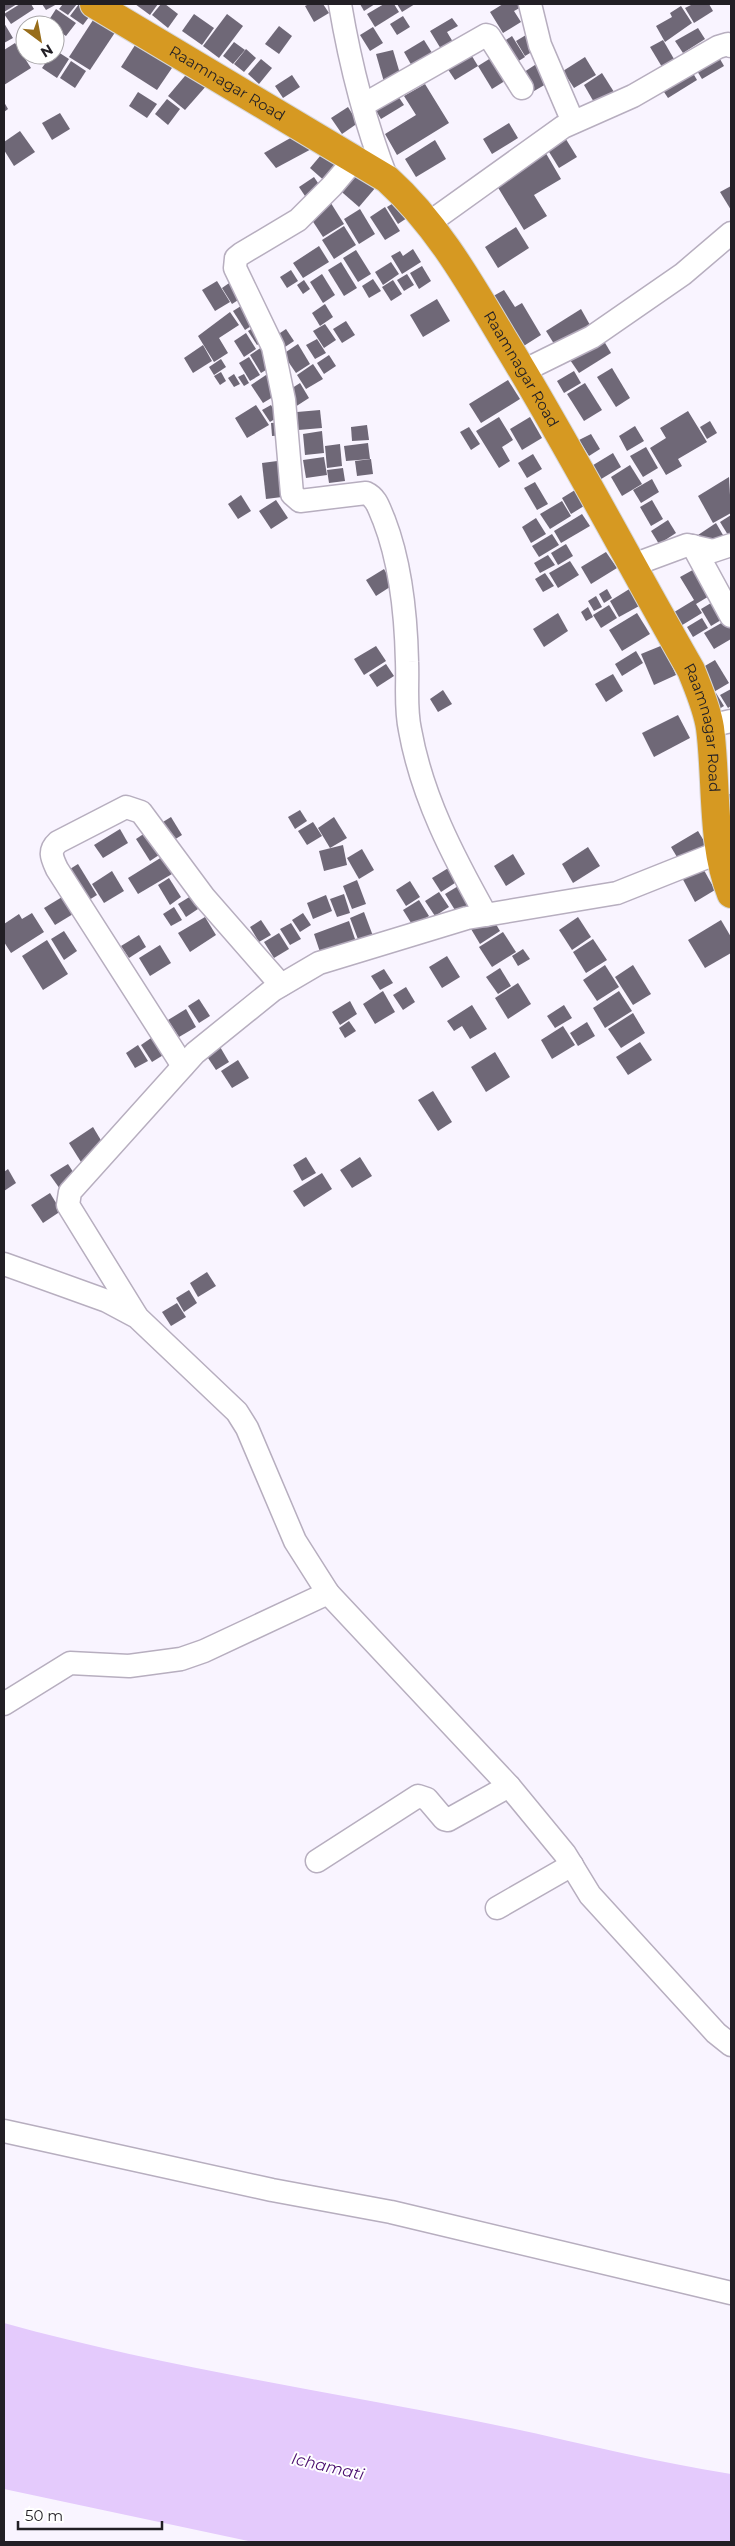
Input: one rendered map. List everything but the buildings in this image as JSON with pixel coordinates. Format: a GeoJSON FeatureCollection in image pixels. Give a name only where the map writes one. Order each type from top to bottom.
{"type":"FeatureCollection","features":[{"type":"Feature","properties":{"kind":"highway","name":"Raamnagar Road"},"geometry":{"type":"LineString","coordinates":[[94,4],[387,179],[410,200],[429,223],[523,371],[691,670],[701,696],[720,723],[720,852],[731,894]]}},
{"type":"Feature","properties":{"kind":"street"},"geometry":{"type":"LineString","coordinates":[[340,4],[345,34],[373,143],[387,179]]}},
{"type":"Feature","properties":{"kind":"street"},"geometry":{"type":"LineString","coordinates":[[530,4],[540,45],[573,122]]}},
{"type":"Feature","properties":{"kind":"street"},"geometry":{"type":"LineString","coordinates":[[363,105],[486,35],[490,36],[522,88]]}},
{"type":"Feature","properties":{"kind":"street"},"geometry":{"type":"LineString","coordinates":[[429,223],[480,188],[535,146],[573,122],[633,96],[718,47],[728,44],[731,46]]}},
{"type":"Feature","properties":{"kind":"street"},"geometry":{"type":"LineString","coordinates":[[354,160],[326,193],[298,220],[241,254],[236,258],[234,268],[273,347],[284,400],[292,494],[300,501],[366,493],[376,501],[392,541],[402,596],[408,662],[406,699],[410,730],[424,784],[440,826],[451,852],[486,915]]}},
{"type":"Feature","properties":{"kind":"street"},"geometry":{"type":"LineString","coordinates":[[523,371],[592,337],[683,274],[731,233]]}},
{"type":"Feature","properties":{"kind":"street"},"geometry":{"type":"LineString","coordinates":[[633,565],[680,547],[694,546],[713,551],[731,545]]}},
{"type":"Feature","properties":{"kind":"street"},"geometry":{"type":"LineString","coordinates":[[694,546],[731,616]]}},
{"type":"Feature","properties":{"kind":"street"},"geometry":{"type":"LineString","coordinates":[[183,1066],[57,869],[51,854],[53,847],[58,842],[126,808],[141,812],[204,897],[281,985]]}},
{"type":"Feature","properties":{"kind":"street"},"geometry":{"type":"LineString","coordinates":[[137,1318],[68,1205],[70,1192],[195,1053],[281,985],[319,963],[352,951],[467,918],[618,893],[720,852]]}},
{"type":"Feature","properties":{"kind":"street"},"geometry":{"type":"LineString","coordinates":[[4,1264],[107,1301],[137,1318],[238,1412],[247,1428],[296,1541],[328,1593],[509,1786],[572,1865],[590,1895],[716,2033],[731,2045]]}},
{"type":"Feature","properties":{"kind":"street"},"geometry":{"type":"LineString","coordinates":[[4,1704],[70,1663],[129,1666],[181,1659],[204,1651],[328,1593]]}},
{"type":"Feature","properties":{"kind":"street"},"geometry":{"type":"LineString","coordinates":[[317,1861],[418,1796],[427,1799],[444,1820],[448,1820],[509,1786]]}},
{"type":"Feature","properties":{"kind":"street"},"geometry":{"type":"LineString","coordinates":[[497,1908],[572,1865]]}},
{"type":"Feature","properties":{"kind":"street"},"geometry":{"type":"LineString","coordinates":[[4,2130],[272,2190],[391,2212],[731,2293]]}},
{"type":"Feature","properties":{"kind":"water","name":"Ichamati"},"geometry":{"type":"Polygon","coordinates":[[[4,2323],[180,2365],[476,2421],[667,2463],[731,2474],[731,2542],[253,2542],[4,2489],[4,2323]]]}}]}
